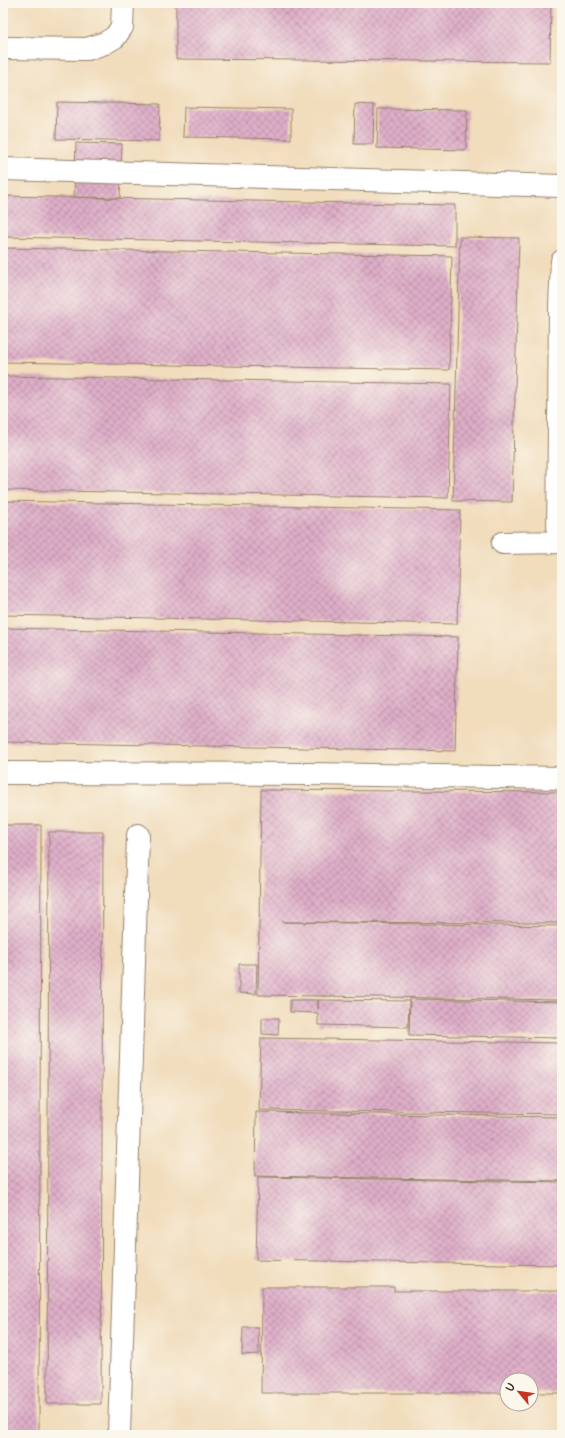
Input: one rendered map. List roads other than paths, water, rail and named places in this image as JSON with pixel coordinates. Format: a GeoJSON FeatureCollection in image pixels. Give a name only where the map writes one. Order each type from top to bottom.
{"type":"FeatureCollection","features":[{"type":"Feature","properties":{"kind":"lane"},"geometry":{"type":"LineString","coordinates":[[3,48],[87,49],[105,44],[115,37],[122,27],[123,3]]}},
{"type":"Feature","properties":{"kind":"lane"},"geometry":{"type":"LineString","coordinates":[[3,169],[562,186]]}},
{"type":"Feature","properties":{"kind":"lane"},"geometry":{"type":"LineString","coordinates":[[503,543],[560,542],[560,306],[562,261]]}},
{"type":"Feature","properties":{"kind":"lane"},"geometry":{"type":"LineString","coordinates":[[3,773],[310,774],[562,778]]}},
{"type":"Feature","properties":{"kind":"lane"},"geometry":{"type":"LineString","coordinates":[[118,1435],[138,835]]}}]}
